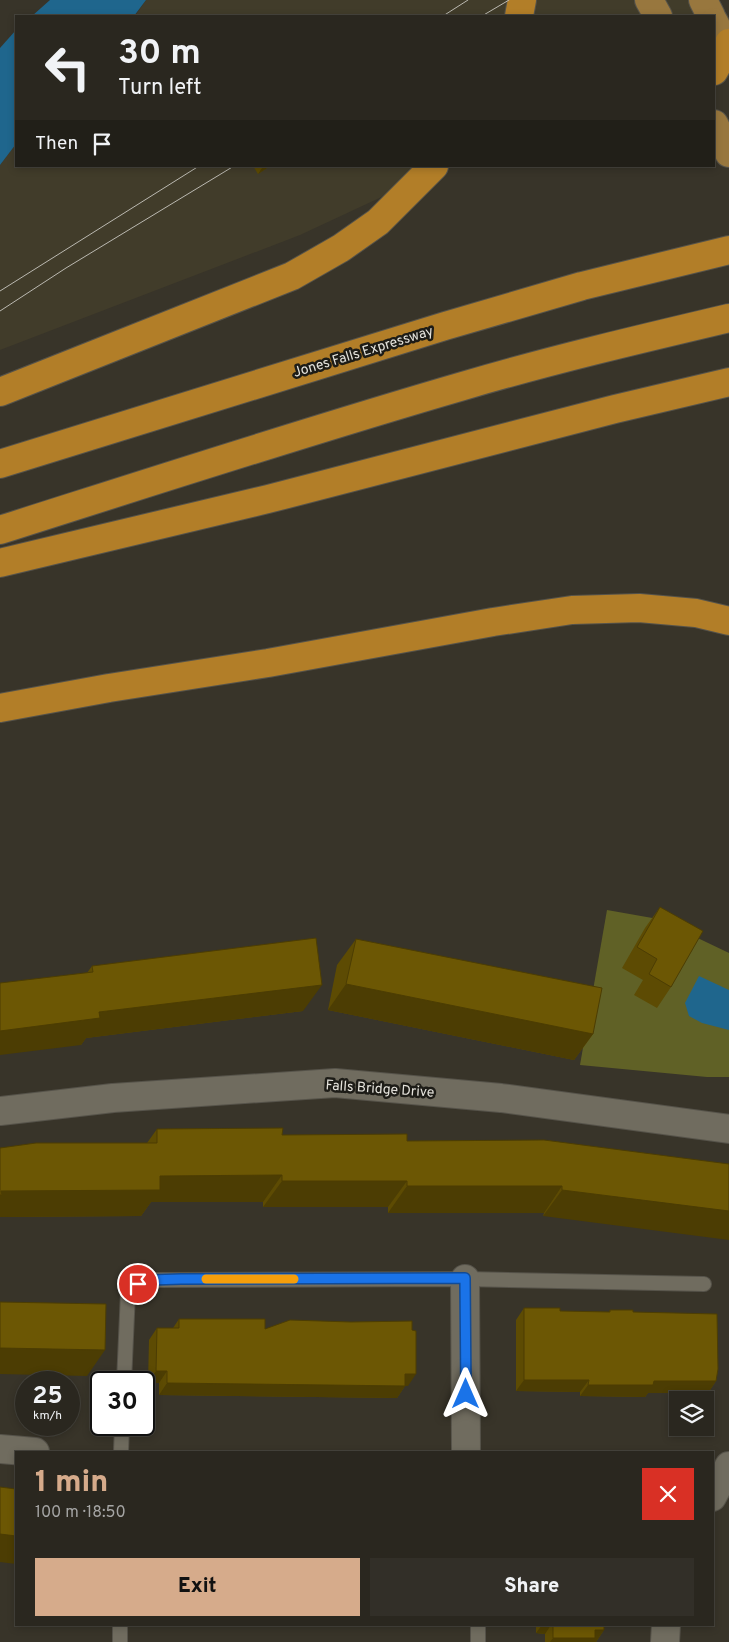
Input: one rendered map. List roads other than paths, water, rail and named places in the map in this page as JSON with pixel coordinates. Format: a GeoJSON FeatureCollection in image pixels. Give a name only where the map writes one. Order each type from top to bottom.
{"type":"FeatureCollection","features":[{"type":"Feature","properties":{"kind":"highway"},"geometry":{"type":"LineString","coordinates":[[519,15],[522,0]]}},
{"type":"Feature","properties":{"kind":"highway"},"geometry":{"type":"LineString","coordinates":[[715,69],[728,48]]}},
{"type":"Feature","properties":{"kind":"highway"},"geometry":{"type":"LineString","coordinates":[[0,392],[292,276],[340,248],[378,222],[433,167]]}},
{"type":"Feature","properties":{"kind":"highway","name":"Jones Falls Expressway"},"geometry":{"type":"LineString","coordinates":[[0,464],[453,323],[582,286],[727,251]]}},
{"type":"Feature","properties":{"kind":"highway"},"geometry":{"type":"LineString","coordinates":[[0,530],[463,385],[600,348],[729,318]]}},
{"type":"Feature","properties":{"kind":"highway"},"geometry":{"type":"LineString","coordinates":[[0,563],[268,499],[614,409],[729,382]]}},
{"type":"Feature","properties":{"kind":"highway"},"geometry":{"type":"LineString","coordinates":[[0,708],[483,623],[572,610],[639,608],[696,613],[729,621]]}},
{"type":"Feature","properties":{"kind":"main road"},"geometry":{"type":"LineString","coordinates":[[649,0],[657,15]]}},
{"type":"Feature","properties":{"kind":"main road"},"geometry":{"type":"LineString","coordinates":[[715,23],[728,48]]}},
{"type":"Feature","properties":{"kind":"main road"},"geometry":{"type":"LineString","coordinates":[[715,126],[729,153]]}},
{"type":"Feature","properties":{"kind":"street","name":"Falls Bridge Drive"},"geometry":{"type":"LineString","coordinates":[[0,1111],[113,1098],[336,1083],[501,1098],[729,1129]]}},
{"type":"Feature","properties":{"kind":"street"},"geometry":{"type":"LineString","coordinates":[[465,1278],[466,1451]]}},
{"type":"Feature","properties":{"kind":"street"},"geometry":{"type":"LineString","coordinates":[[0,1449],[23,1451]]}},
{"type":"Feature","properties":{"kind":"street"},"geometry":{"type":"LineString","coordinates":[[714,1492],[723,1467]]}},
{"type":"Feature","properties":{"kind":"street"},"geometry":{"type":"LineString","coordinates":[[664,1642],[666,1626]]}},
{"type":"Feature","properties":{"kind":"lane"},"geometry":{"type":"LineString","coordinates":[[124,1371],[128,1292],[138,1284],[150,1280],[465,1278],[704,1284]]}},
{"type":"Feature","properties":{"kind":"lane"},"geometry":{"type":"LineString","coordinates":[[121,1451],[122,1436]]}},
{"type":"Feature","properties":{"kind":"lane"},"geometry":{"type":"LineString","coordinates":[[120,1626],[120,1642]]}},
{"type":"Feature","properties":{"kind":"lane"},"geometry":{"type":"LineString","coordinates":[[478,1626],[478,1642]]}},
{"type":"Feature","properties":{"kind":"water"},"geometry":{"type":"Polygon","coordinates":[[[50,0],[146,0],[135,15],[33,15],[50,0]]]}},
{"type":"Feature","properties":{"kind":"water"},"geometry":{"type":"Polygon","coordinates":[[[15,31],[15,145],[0,165],[0,48],[15,31]]]}},
{"type":"Feature","properties":{"kind":"water"},"geometry":{"type":"Polygon","coordinates":[[[699,976],[729,990],[729,1030],[702,1023],[689,1016],[685,1003],[699,976]]]}},
{"type":"Feature","properties":{"kind":"tram line"},"geometry":{"type":"LineString","coordinates":[[445,15],[468,0]]}},
{"type":"Feature","properties":{"kind":"tram line"},"geometry":{"type":"LineString","coordinates":[[484,15],[509,0]]}},
{"type":"Feature","properties":{"kind":"tram line"},"geometry":{"type":"LineString","coordinates":[[0,291],[197,167]]}},
{"type":"Feature","properties":{"kind":"tram line"},"geometry":{"type":"LineString","coordinates":[[0,311],[66,268],[232,167]]}}]}
